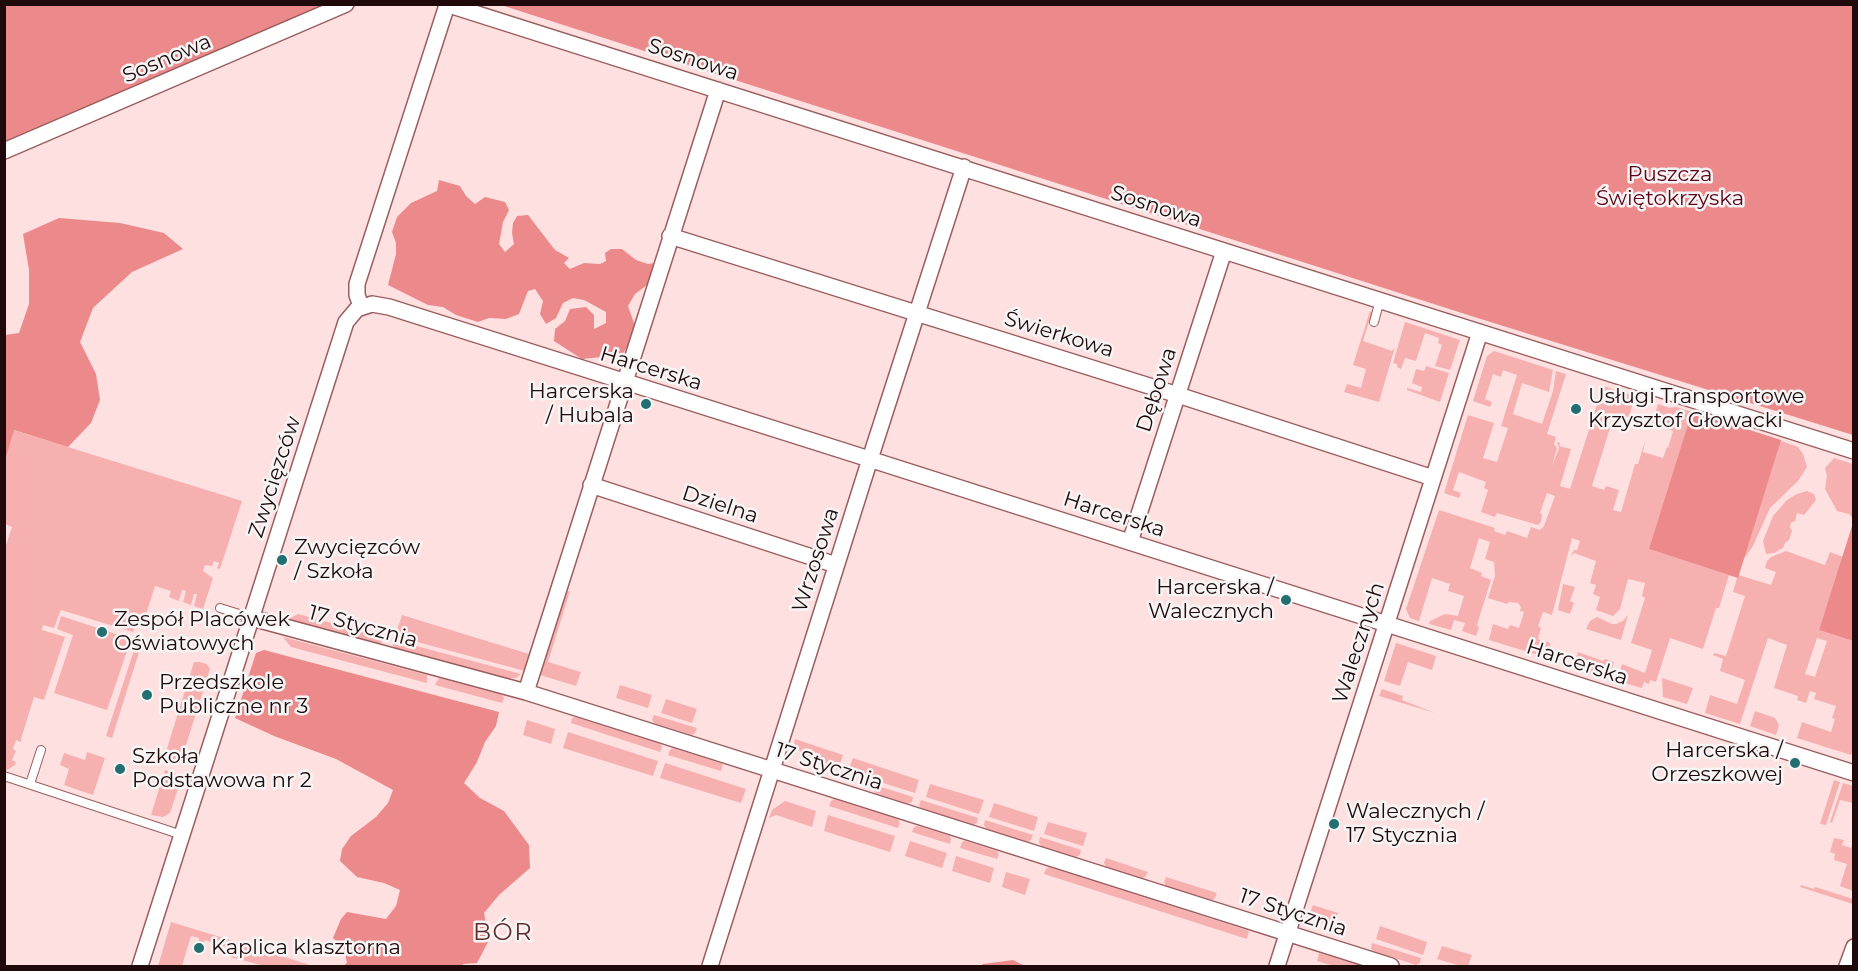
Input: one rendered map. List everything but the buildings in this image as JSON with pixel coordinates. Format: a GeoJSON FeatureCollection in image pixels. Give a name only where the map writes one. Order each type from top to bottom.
{"type":"FeatureCollection","features":[{"type":"Feature","properties":{"kind":"street","name":"Sosnowa"},"geometry":{"type":"LineString","coordinates":[[4,151],[346,4]]}},
{"type":"Feature","properties":{"kind":"street","name":"Sosnowa"},"geometry":{"type":"LineString","coordinates":[[446,5],[964,167],[1854,451]]}},
{"type":"Feature","properties":{"kind":"street"},"geometry":{"type":"LineString","coordinates":[[361,306],[357,295],[357,284],[446,5]]}},
{"type":"Feature","properties":{"kind":"street"},"geometry":{"type":"LineString","coordinates":[[526,692],[718,90]]}},
{"type":"Feature","properties":{"kind":"street","name":"Wrzosowa"},"geometry":{"type":"LineString","coordinates":[[710,966],[964,167]]}},
{"type":"Feature","properties":{"kind":"street","name":"Świerkowa"},"geometry":{"type":"LineString","coordinates":[[670,236],[1178,395],[1433,478]]}},
{"type":"Feature","properties":{"kind":"street","name":"Dębowa"},"geometry":{"type":"LineString","coordinates":[[1130,542],[1224,250]]}},
{"type":"Feature","properties":{"kind":"street","name":"Harcerska"},"geometry":{"type":"LineString","coordinates":[[361,306],[381,305],[1387,624],[1699,718],[1854,773]]}},
{"type":"Feature","properties":{"kind":"street","name":"Zwycięzców"},"geometry":{"type":"LineString","coordinates":[[140,966],[346,322],[350,315],[361,306]]}},
{"type":"Feature","properties":{"kind":"street","name":"Walecznych"},"geometry":{"type":"LineString","coordinates":[[1277,966],[1480,332]]}},
{"type":"Feature","properties":{"kind":"street","name":"Dzielna"},"geometry":{"type":"LineString","coordinates":[[591,485],[836,565]]}},
{"type":"Feature","properties":{"kind":"street","name":"17 Stycznia"},"geometry":{"type":"LineString","coordinates":[[252,618],[526,692],[1391,966]]}},
{"type":"Feature","properties":{"kind":"street"},"geometry":{"type":"LineString","coordinates":[[1847,966],[1854,946]]}},
{"type":"Feature","properties":{"kind":"lane"},"geometry":{"type":"LineString","coordinates":[[1374,322],[1380,300]]}},
{"type":"Feature","properties":{"kind":"lane"},"geometry":{"type":"LineString","coordinates":[[220,608],[252,618]]}},
{"type":"Feature","properties":{"kind":"lane"},"geometry":{"type":"LineString","coordinates":[[30,784],[42,750]]}},
{"type":"Feature","properties":{"kind":"lane"},"geometry":{"type":"LineString","coordinates":[[4,776],[183,835]]}},
{"type":"Feature","properties":{"kind":"shaded area"},"geometry":{"type":"Polygon","coordinates":[[[1370,311],[1372,312],[1363,341],[1392,351],[1395,347],[1379,402],[1344,392],[1347,384],[1361,388],[1366,369],[1353,365],[1370,311]]]}},
{"type":"Feature","properties":{"kind":"shaded area"},"geometry":{"type":"Polygon","coordinates":[[[1405,322],[1460,340],[1450,370],[1435,366],[1442,345],[1438,343],[1439,338],[1425,333],[1416,361],[1405,358],[1401,369],[1393,363],[1405,322]]]}},
{"type":"Feature","properties":{"kind":"shaded area"},"geometry":{"type":"Polygon","coordinates":[[[1494,351],[1553,370],[1549,392],[1522,383],[1513,414],[1542,424],[1553,391],[1556,371],[1566,374],[1547,434],[1556,437],[1554,444],[1557,448],[1552,466],[1559,448],[1557,442],[1560,443],[1559,446],[1571,449],[1560,486],[1570,489],[1603,386],[1635,396],[1629,417],[1607,413],[1603,426],[1610,428],[1592,486],[1604,490],[1606,486],[1619,490],[1613,510],[1621,512],[1635,464],[1638,464],[1645,441],[1643,452],[1663,458],[1668,448],[1673,431],[1652,424],[1658,404],[1670,408],[1676,407],[1765,435],[1798,447],[1803,454],[1807,467],[1798,481],[1770,508],[1753,546],[1743,560],[1649,549],[1729,575],[1703,649],[1670,638],[1656,682],[1650,680],[1649,684],[1644,682],[1642,688],[1617,681],[1622,664],[1645,673],[1652,650],[1631,643],[1645,598],[1642,596],[1645,583],[1628,579],[1620,609],[1613,616],[1596,610],[1600,597],[1593,594],[1596,585],[1590,583],[1596,561],[1574,553],[1570,557],[1574,550],[1577,550],[1580,541],[1572,538],[1552,615],[1543,612],[1538,626],[1541,628],[1538,639],[1550,643],[1551,659],[1489,640],[1493,624],[1508,629],[1510,625],[1519,628],[1524,612],[1520,611],[1521,607],[1518,603],[1509,602],[1507,604],[1488,598],[1495,576],[1494,562],[1485,559],[1490,542],[1479,538],[1470,568],[1491,580],[1477,625],[1479,628],[1476,636],[1462,631],[1465,623],[1454,620],[1451,630],[1429,624],[1430,621],[1445,614],[1458,616],[1464,596],[1448,591],[1450,584],[1432,578],[1419,621],[1410,618],[1406,609],[1439,510],[1495,528],[1494,531],[1505,535],[1507,531],[1527,538],[1531,527],[1540,530],[1544,526],[1555,496],[1547,493],[1540,513],[1542,514],[1541,522],[1538,525],[1497,513],[1495,517],[1481,512],[1488,490],[1484,488],[1486,482],[1459,472],[1453,490],[1461,493],[1459,498],[1444,493],[1468,415],[1494,423],[1483,458],[1497,462],[1508,428],[1501,426],[1517,375],[1503,370],[1501,377],[1493,374],[1485,399],[1492,402],[1490,407],[1473,401],[1487,356],[1494,351]]]}},
{"type":"Feature","properties":{"kind":"shaded area"},"geometry":{"type":"Polygon","coordinates":[[[1426,366],[1449,373],[1440,402],[1407,390],[1407,388],[1421,392],[1422,387],[1412,383],[1416,369],[1424,371],[1426,366]]]}},
{"type":"Feature","properties":{"kind":"shaded area"},"geometry":{"type":"Polygon","coordinates":[[[13,430],[242,501],[220,569],[217,568],[219,563],[214,561],[212,566],[205,565],[203,571],[213,578],[203,609],[194,606],[197,594],[194,594],[191,605],[183,602],[186,591],[182,590],[179,601],[169,597],[171,591],[155,586],[142,627],[136,625],[133,632],[61,610],[54,628],[43,625],[42,630],[65,637],[44,700],[34,697],[21,742],[16,740],[13,749],[16,751],[12,760],[16,762],[15,765],[7,770],[5,769],[4,551],[12,527],[5,524],[4,459],[13,430]]]}},
{"type":"Feature","properties":{"kind":"shaded area"},"geometry":{"type":"Polygon","coordinates":[[[1834,458],[1853,464],[1853,519],[1849,514],[1837,511],[1825,489],[1827,476],[1825,468],[1834,458]]]}},
{"type":"Feature","properties":{"kind":"shaded area"},"geometry":{"type":"Polygon","coordinates":[[[1807,491],[1814,494],[1816,500],[1804,515],[1797,513],[1795,521],[1791,523],[1792,531],[1789,540],[1783,548],[1766,554],[1763,541],[1773,516],[1787,500],[1807,491]]]}},
{"type":"Feature","properties":{"kind":"shaded area"},"geometry":{"type":"Polygon","coordinates":[[[1786,551],[1825,565],[1830,552],[1843,557],[1819,630],[1853,641],[1854,748],[1851,755],[1797,738],[1802,722],[1831,732],[1836,706],[1814,699],[1816,693],[1810,691],[1806,703],[1797,700],[1798,696],[1774,688],[1787,645],[1768,638],[1740,724],[1705,713],[1710,695],[1737,704],[1745,680],[1720,671],[1723,659],[1713,655],[1714,653],[1726,656],[1745,596],[1733,592],[1738,575],[1771,585],[1776,572],[1765,568],[1771,557],[1786,551]],[[1817,638],[1805,674],[1815,677],[1827,641],[1817,638]]]}},
{"type":"Feature","properties":{"kind":"shaded area"},"geometry":{"type":"Polygon","coordinates":[[[554,575],[555,579],[525,671],[395,636],[402,615],[529,654],[554,575]]]}},
{"type":"Feature","properties":{"kind":"shaded area"},"geometry":{"type":"Polygon","coordinates":[[[1563,584],[1575,587],[1570,601],[1574,603],[1570,614],[1558,610],[1563,584]]]}},
{"type":"Feature","properties":{"kind":"shaded area"},"geometry":{"type":"Polygon","coordinates":[[[570,591],[548,662],[581,672],[576,686],[540,675],[565,592],[570,591]]]}},
{"type":"Feature","properties":{"kind":"shaded area"},"geometry":{"type":"Polygon","coordinates":[[[298,614],[383,637],[382,642],[379,644],[287,620],[298,614]]]}},
{"type":"Feature","properties":{"kind":"shaded area"},"geometry":{"type":"Polygon","coordinates":[[[1628,615],[1621,640],[1586,629],[1590,621],[1597,617],[1616,624],[1628,615]]]}},
{"type":"Feature","properties":{"kind":"shaded area"},"geometry":{"type":"Polygon","coordinates":[[[61,616],[131,639],[107,710],[54,693],[73,635],[57,629],[61,616]]]}},
{"type":"Feature","properties":{"kind":"shaded area"},"geometry":{"type":"Polygon","coordinates":[[[283,637],[427,675],[427,683],[291,647],[283,637]]]}},
{"type":"Feature","properties":{"kind":"shaded area"},"geometry":{"type":"Polygon","coordinates":[[[394,640],[521,674],[516,678],[506,678],[394,648],[394,640]]]}},
{"type":"Feature","properties":{"kind":"shaded area"},"geometry":{"type":"Polygon","coordinates":[[[1396,643],[1436,656],[1432,670],[1408,662],[1400,686],[1384,681],[1396,643]]]}},
{"type":"Feature","properties":{"kind":"shaded area"},"geometry":{"type":"Polygon","coordinates":[[[135,647],[140,649],[112,738],[106,736],[135,647]]]}},
{"type":"Feature","properties":{"kind":"shaded area"},"geometry":{"type":"Polygon","coordinates":[[[1578,652],[1603,661],[1605,659],[1614,662],[1608,680],[1573,669],[1578,652]]]}},
{"type":"Feature","properties":{"kind":"shaded area"},"geometry":{"type":"Polygon","coordinates":[[[194,662],[207,664],[210,669],[181,761],[174,765],[167,763],[164,758],[194,662]]]}},
{"type":"Feature","properties":{"kind":"shaded area"},"geometry":{"type":"Polygon","coordinates":[[[439,678],[502,695],[504,698],[502,703],[435,685],[439,678]]]}},
{"type":"Feature","properties":{"kind":"shaded area"},"geometry":{"type":"Polygon","coordinates":[[[1662,678],[1693,688],[1687,704],[1663,697],[1662,678]]]}},
{"type":"Feature","properties":{"kind":"shaded area"},"geometry":{"type":"Polygon","coordinates":[[[620,685],[652,695],[648,708],[616,698],[620,685]]]}},
{"type":"Feature","properties":{"kind":"shaded area"},"geometry":{"type":"Polygon","coordinates":[[[1382,689],[1403,696],[1402,700],[1435,713],[1379,696],[1382,689]]]}},
{"type":"Feature","properties":{"kind":"shaded area"},"geometry":{"type":"Polygon","coordinates":[[[666,699],[697,709],[692,723],[661,713],[666,699]]]}},
{"type":"Feature","properties":{"kind":"shaded area"},"geometry":{"type":"Polygon","coordinates":[[[1755,711],[1775,718],[1779,725],[1776,735],[1750,726],[1755,711]]]}},
{"type":"Feature","properties":{"kind":"shaded area"},"geometry":{"type":"Polygon","coordinates":[[[654,715],[697,728],[692,735],[654,723],[652,719],[654,715]]]}},
{"type":"Feature","properties":{"kind":"shaded area"},"geometry":{"type":"Polygon","coordinates":[[[575,717],[661,744],[662,747],[660,752],[571,723],[572,718],[575,717]]]}},
{"type":"Feature","properties":{"kind":"shaded area"},"geometry":{"type":"Polygon","coordinates":[[[527,720],[555,729],[551,744],[523,735],[527,720]]]}},
{"type":"Feature","properties":{"kind":"shaded area"},"geometry":{"type":"Polygon","coordinates":[[[568,732],[658,761],[653,776],[563,748],[568,732]]]}},
{"type":"Feature","properties":{"kind":"shaded area"},"geometry":{"type":"Polygon","coordinates":[[[795,739],[843,755],[838,769],[806,759],[794,743],[795,739]]]}},
{"type":"Feature","properties":{"kind":"shaded area"},"geometry":{"type":"Polygon","coordinates":[[[673,748],[723,764],[721,771],[668,755],[673,748]]]}},
{"type":"Feature","properties":{"kind":"shaded area"},"geometry":{"type":"Polygon","coordinates":[[[87,752],[105,758],[93,795],[64,785],[69,769],[60,765],[64,753],[85,760],[87,752]]]}},
{"type":"Feature","properties":{"kind":"shaded area"},"geometry":{"type":"Polygon","coordinates":[[[853,758],[919,780],[915,793],[848,772],[853,758]]]}},
{"type":"Feature","properties":{"kind":"shaded area"},"geometry":{"type":"Polygon","coordinates":[[[665,763],[746,789],[741,803],[660,778],[665,763]]]}},
{"type":"Feature","properties":{"kind":"shaded area"},"geometry":{"type":"Polygon","coordinates":[[[165,770],[175,773],[180,783],[170,813],[163,817],[151,815],[165,770]]]}},
{"type":"Feature","properties":{"kind":"shaded area"},"geometry":{"type":"Polygon","coordinates":[[[1834,780],[1840,782],[1826,825],[1820,824],[1834,780]]]}},
{"type":"Feature","properties":{"kind":"shaded area"},"geometry":{"type":"Polygon","coordinates":[[[1843,783],[1853,786],[1853,803],[1840,800],[1832,823],[1830,822],[1843,783]]]}},
{"type":"Feature","properties":{"kind":"shaded area"},"geometry":{"type":"Polygon","coordinates":[[[930,784],[984,800],[979,814],[926,797],[930,784]]]}},
{"type":"Feature","properties":{"kind":"shaded area"},"geometry":{"type":"Polygon","coordinates":[[[875,785],[913,797],[912,802],[908,804],[875,793],[875,785]]]}},
{"type":"Feature","properties":{"kind":"shaded area"},"geometry":{"type":"Polygon","coordinates":[[[834,799],[898,819],[900,823],[898,828],[829,806],[834,799]]]}},
{"type":"Feature","properties":{"kind":"shaded area"},"geometry":{"type":"Polygon","coordinates":[[[921,800],[978,818],[977,823],[973,825],[921,808],[919,805],[921,800]]]}},
{"type":"Feature","properties":{"kind":"shaded area"},"geometry":{"type":"Polygon","coordinates":[[[785,801],[816,811],[812,827],[776,815],[769,818],[772,810],[785,801]]]}},
{"type":"Feature","properties":{"kind":"shaded area"},"geometry":{"type":"Polygon","coordinates":[[[994,803],[1038,817],[1034,831],[989,817],[994,803]]]}},
{"type":"Feature","properties":{"kind":"shaded area"},"geometry":{"type":"Polygon","coordinates":[[[828,815],[895,836],[890,852],[824,831],[828,815]]]}},
{"type":"Feature","properties":{"kind":"shaded area"},"geometry":{"type":"Polygon","coordinates":[[[985,820],[1033,835],[1028,842],[986,829],[985,820]]]}},
{"type":"Feature","properties":{"kind":"shaded area"},"geometry":{"type":"Polygon","coordinates":[[[1048,822],[1087,833],[1083,846],[1044,834],[1048,822]]]}},
{"type":"Feature","properties":{"kind":"shaded area"},"geometry":{"type":"Polygon","coordinates":[[[918,826],[950,836],[950,844],[912,832],[914,827],[918,826]]]}},
{"type":"Feature","properties":{"kind":"shaded area"},"geometry":{"type":"Polygon","coordinates":[[[1040,837],[1081,850],[1080,855],[1076,857],[1041,846],[1040,837]]]}},
{"type":"Feature","properties":{"kind":"shaded area"},"geometry":{"type":"Polygon","coordinates":[[[1834,838],[1844,840],[1842,845],[1851,848],[1853,843],[1853,891],[1840,886],[1847,864],[1834,860],[1835,854],[1830,852],[1834,838]]]}},
{"type":"Feature","properties":{"kind":"shaded area"},"geometry":{"type":"Polygon","coordinates":[[[910,841],[947,853],[942,868],[905,856],[910,841]]]}},
{"type":"Feature","properties":{"kind":"shaded area"},"geometry":{"type":"Polygon","coordinates":[[[962,842],[997,851],[999,854],[997,859],[960,848],[962,842]]]}},
{"type":"Feature","properties":{"kind":"shaded area"},"geometry":{"type":"Polygon","coordinates":[[[956,856],[994,868],[990,883],[952,871],[956,856]]]}},
{"type":"Feature","properties":{"kind":"shaded area"},"geometry":{"type":"Polygon","coordinates":[[[1106,858],[1148,872],[1143,878],[1106,867],[1104,863],[1106,858]]]}},
{"type":"Feature","properties":{"kind":"shaded area"},"geometry":{"type":"Polygon","coordinates":[[[1049,867],[1249,931],[1247,939],[1044,874],[1049,867]]]}},
{"type":"Feature","properties":{"kind":"shaded area"},"geometry":{"type":"Polygon","coordinates":[[[1006,872],[1030,879],[1025,895],[1002,887],[1006,872]]]}},
{"type":"Feature","properties":{"kind":"shaded area"},"geometry":{"type":"Polygon","coordinates":[[[1166,877],[1217,893],[1212,900],[1166,886],[1164,882],[1166,877]]]}},
{"type":"Feature","properties":{"kind":"shaded area"},"geometry":{"type":"Polygon","coordinates":[[[1801,885],[1853,899],[1853,904],[1800,887],[1801,885]]]}},
{"type":"Feature","properties":{"kind":"shaded area"},"geometry":{"type":"Polygon","coordinates":[[[1313,905],[1338,913],[1334,926],[1315,920],[1311,910],[1313,905]]]}},
{"type":"Feature","properties":{"kind":"shaded area"},"geometry":{"type":"Polygon","coordinates":[[[171,922],[313,966],[265,966],[230,957],[232,949],[219,945],[218,947],[213,946],[214,943],[199,941],[199,938],[191,936],[182,966],[158,966],[171,922]]]}},
{"type":"Feature","properties":{"kind":"shaded area"},"geometry":{"type":"Polygon","coordinates":[[[1380,926],[1427,942],[1423,955],[1376,939],[1380,926]]]}},
{"type":"Feature","properties":{"kind":"shaded area"},"geometry":{"type":"Polygon","coordinates":[[[1372,943],[1421,958],[1420,963],[1416,965],[1373,951],[1372,943]]]}},
{"type":"Feature","properties":{"kind":"shaded area"},"geometry":{"type":"Polygon","coordinates":[[[1442,946],[1472,955],[1468,966],[1437,959],[1442,946]]]}},
{"type":"Feature","properties":{"kind":"shaded area"},"geometry":{"type":"Polygon","coordinates":[[[1319,953],[1362,966],[1334,966],[1317,961],[1319,953]]]}},
{"type":"Feature","properties":{"kind":"green space"},"geometry":{"type":"Polygon","coordinates":[[[5,4],[325,4],[325,5],[5,141],[5,4]]]}},
{"type":"Feature","properties":{"kind":"green space","name":"Puszcza Świętokrzyska"},"geometry":{"type":"Polygon","coordinates":[[[501,5],[1853,5],[1853,435],[1468,315],[501,5]]]}},
{"type":"Feature","properties":{"kind":"green space"},"geometry":{"type":"Polygon","coordinates":[[[439,180],[460,186],[475,204],[485,197],[505,202],[509,210],[503,222],[499,244],[505,252],[514,244],[513,223],[517,216],[528,215],[555,250],[569,258],[564,263],[570,269],[584,263],[600,264],[606,261],[605,253],[611,249],[622,249],[636,260],[648,264],[654,263],[647,285],[635,294],[628,306],[635,326],[629,344],[622,355],[582,359],[554,341],[555,329],[565,321],[570,309],[586,307],[594,315],[594,329],[606,323],[606,312],[584,300],[573,298],[563,303],[556,318],[546,324],[540,314],[543,301],[535,289],[528,291],[519,314],[506,319],[489,318],[478,322],[456,315],[443,307],[428,305],[388,285],[396,254],[396,243],[392,232],[397,217],[411,203],[437,191],[439,180]]]}},
{"type":"Feature","properties":{"kind":"green space"},"geometry":{"type":"Polygon","coordinates":[[[59,218],[120,223],[164,233],[183,249],[132,272],[93,308],[80,342],[96,374],[100,400],[91,423],[68,447],[14,430],[5,460],[5,335],[19,333],[29,304],[29,270],[23,234],[59,218]]]}},
{"type":"Feature","properties":{"kind":"green space"},"geometry":{"type":"Polygon","coordinates":[[[1692,412],[1781,440],[1738,578],[1649,549],[1692,412]]]}},
{"type":"Feature","properties":{"kind":"green space"},"geometry":{"type":"Polygon","coordinates":[[[1853,523],[1853,641],[1819,630],[1853,523]]]}},
{"type":"Feature","properties":{"kind":"green space"},"geometry":{"type":"Polygon","coordinates":[[[264,650],[499,712],[496,726],[464,783],[480,798],[504,811],[529,845],[530,868],[499,895],[484,913],[489,940],[477,963],[462,966],[343,966],[347,963],[344,948],[333,938],[341,919],[347,912],[386,919],[396,906],[400,890],[384,883],[357,877],[340,861],[342,849],[351,836],[376,817],[388,803],[393,790],[336,759],[274,736],[235,718],[256,653],[264,650]]]}},
{"type":"Feature","properties":{"kind":"green space"},"geometry":{"type":"Polygon","coordinates":[[[1013,960],[1025,966],[981,966],[983,964],[1013,960]]]}},
{"type":"Feature","properties":{"kind":"place","name":"Harcerska / Hubala"},"geometry":{"type":"Point","coordinates":[646,404]}},
{"type":"Feature","properties":{"kind":"place","name":"Usługi Transportowe Krzysztof Głowacki"},"geometry":{"type":"Point","coordinates":[1576,409]}},
{"type":"Feature","properties":{"kind":"place","name":"Zwycięzców / Szkoła"},"geometry":{"type":"Point","coordinates":[282,560]}},
{"type":"Feature","properties":{"kind":"place","name":"Harcerska / Walecznych"},"geometry":{"type":"Point","coordinates":[1286,600]}},
{"type":"Feature","properties":{"kind":"place","name":"Zespół Placówek Oświatowych"},"geometry":{"type":"Point","coordinates":[102,632]}},
{"type":"Feature","properties":{"kind":"place","name":"Przedszkole Publiczne nr 3"},"geometry":{"type":"Point","coordinates":[147,695]}},
{"type":"Feature","properties":{"kind":"place","name":"Harcerska / Orzeszkowej"},"geometry":{"type":"Point","coordinates":[1795,763]}},
{"type":"Feature","properties":{"kind":"place","name":"Szkoła Podstawowa nr 2"},"geometry":{"type":"Point","coordinates":[120,769]}},
{"type":"Feature","properties":{"kind":"place","name":"Walecznych / 17 Stycznia"},"geometry":{"type":"Point","coordinates":[1334,824]}},
{"type":"Feature","properties":{"kind":"place","name":"Kaplica klasztorna"},"geometry":{"type":"Point","coordinates":[199,948]}},
{"type":"Feature","properties":{"kind":"district","name":"BÓR"},"geometry":{"type":"Point","coordinates":[503,933]}}]}
